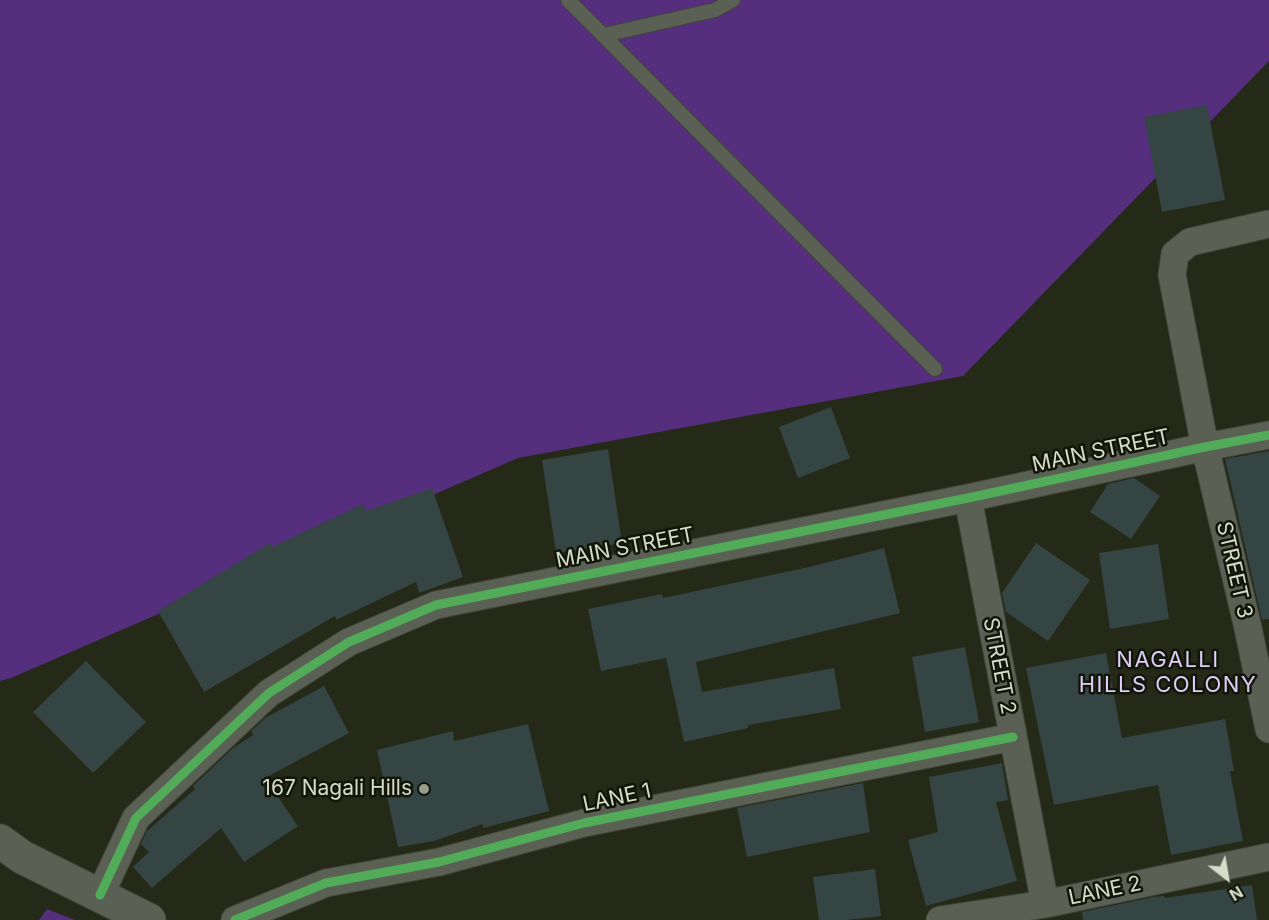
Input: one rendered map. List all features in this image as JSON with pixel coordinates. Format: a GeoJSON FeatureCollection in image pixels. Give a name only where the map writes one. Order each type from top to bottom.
{"type":"FeatureCollection","features":[{"type":"Feature","properties":{"kind":"street","name":"STREET 3"},"geometry":{"type":"LineString","coordinates":[[1269,224],[1190,242],[1175,254],[1172,275],[1205,447],[1258,626],[1269,729]]}},
{"type":"Feature","properties":{"kind":"street","name":"MAIN STREET"},"geometry":{"type":"LineString","coordinates":[[100,894],[136,818],[269,693],[349,642],[436,605],[1269,435]]}},
{"type":"Feature","properties":{"kind":"street","name":"STREET 2"},"geometry":{"type":"LineString","coordinates":[[968,498],[1045,904]]}},
{"type":"Feature","properties":{"kind":"street","name":"LANE 1"},"geometry":{"type":"LineString","coordinates":[[235,920],[326,883],[439,862],[584,823],[1013,737]]}},
{"type":"Feature","properties":{"kind":"street"},"geometry":{"type":"LineString","coordinates":[[0,841],[22,857],[149,920]]}},
{"type":"Feature","properties":{"kind":"street","name":"LANE 2"},"geometry":{"type":"LineString","coordinates":[[940,920],[1045,904],[1269,857]]}},
{"type":"Feature","properties":{"kind":"lane"},"geometry":{"type":"LineString","coordinates":[[568,0],[935,369]]}},
{"type":"Feature","properties":{"kind":"lane"},"geometry":{"type":"LineString","coordinates":[[604,35],[715,10],[733,0]]}},
{"type":"Feature","properties":{"kind":"shaded area"},"geometry":{"type":"Polygon","coordinates":[[[0,0],[1269,0],[1269,61],[963,376],[518,458],[0,681],[0,0]]]}},
{"type":"Feature","properties":{"kind":"shaded area"},"geometry":{"type":"Polygon","coordinates":[[[47,909],[75,920],[39,920],[47,909]]]}},
{"type":"Feature","properties":{"kind":"building"},"geometry":{"type":"Polygon","coordinates":[[[1207,105],[1225,200],[1162,212],[1144,117],[1207,105]]]}},
{"type":"Feature","properties":{"kind":"building"},"geometry":{"type":"Polygon","coordinates":[[[831,407],[850,458],[798,478],[779,427],[831,407]]]}},
{"type":"Feature","properties":{"kind":"building"},"geometry":{"type":"Polygon","coordinates":[[[608,449],[622,543],[556,553],[542,460],[608,449]]]}},
{"type":"Feature","properties":{"kind":"building"},"geometry":{"type":"Polygon","coordinates":[[[1269,451],[1269,619],[1262,620],[1225,459],[1269,451]]]}},
{"type":"Feature","properties":{"kind":"building"},"geometry":{"type":"Polygon","coordinates":[[[1134,478],[1160,496],[1131,539],[1090,512],[1108,484],[1134,478]]]}},
{"type":"Feature","properties":{"kind":"building"},"geometry":{"type":"Polygon","coordinates":[[[432,488],[463,577],[419,593],[416,582],[336,620],[335,616],[204,692],[158,611],[270,543],[272,547],[363,504],[366,511],[432,488]]]}},
{"type":"Feature","properties":{"kind":"building"},"geometry":{"type":"Polygon","coordinates":[[[1036,543],[1090,580],[1048,641],[1006,612],[1002,593],[1036,543]]]}},
{"type":"Feature","properties":{"kind":"building"},"geometry":{"type":"Polygon","coordinates":[[[1158,544],[1169,619],[1110,629],[1099,553],[1158,544]]]}},
{"type":"Feature","properties":{"kind":"building"},"geometry":{"type":"Polygon","coordinates":[[[884,548],[900,613],[696,662],[702,692],[834,668],[841,709],[748,725],[748,728],[684,742],[666,658],[601,671],[588,609],[662,594],[663,598],[809,567],[884,548]]]}},
{"type":"Feature","properties":{"kind":"building"},"geometry":{"type":"Polygon","coordinates":[[[965,647],[979,722],[925,732],[912,657],[965,647]]]}},
{"type":"Feature","properties":{"kind":"building"},"geometry":{"type":"Polygon","coordinates":[[[1106,653],[1122,738],[1225,719],[1234,771],[1230,771],[1243,841],[1171,855],[1158,785],[1054,805],[1026,668],[1106,653]]]}},
{"type":"Feature","properties":{"kind":"building"},"geometry":{"type":"Polygon","coordinates":[[[86,661],[146,722],[93,773],[33,712],[86,661]]]}},
{"type":"Feature","properties":{"kind":"building"},"geometry":{"type":"Polygon","coordinates":[[[324,686],[349,733],[265,778],[298,826],[244,862],[221,828],[152,888],[133,867],[149,852],[141,844],[147,831],[195,789],[193,786],[233,748],[253,735],[251,731],[265,718],[324,686]]]}},
{"type":"Feature","properties":{"kind":"building"},"geometry":{"type":"Polygon","coordinates":[[[528,724],[549,811],[483,828],[483,824],[434,841],[398,847],[377,750],[453,731],[454,741],[528,724]]]}},
{"type":"Feature","properties":{"kind":"building"},"geometry":{"type":"Polygon","coordinates":[[[1002,763],[1008,800],[996,802],[1017,881],[926,906],[908,840],[938,832],[929,777],[1002,763]]]}},
{"type":"Feature","properties":{"kind":"building"},"geometry":{"type":"Polygon","coordinates":[[[863,783],[870,832],[747,857],[737,808],[863,783]]]}},
{"type":"Feature","properties":{"kind":"building"},"geometry":{"type":"Polygon","coordinates":[[[875,869],[881,916],[847,920],[819,920],[813,877],[875,869]]]}},
{"type":"Feature","properties":{"kind":"building"},"geometry":{"type":"Polygon","coordinates":[[[1252,885],[1257,920],[1083,920],[1082,912],[1153,897],[1164,896],[1165,898],[1252,885]]]}},
{"type":"Feature","properties":{"kind":"cycle path"},"geometry":{"type":"LineString","coordinates":[[100,895],[136,818],[269,693],[349,642],[436,605],[1269,435]]}},
{"type":"Feature","properties":{"kind":"cycle path"},"geometry":{"type":"LineString","coordinates":[[235,920],[326,883],[439,862],[584,823],[1013,737]]}},
{"type":"Feature","properties":{"kind":"place","name":"167 Nagali Hills"},"geometry":{"type":"Point","coordinates":[424,789]}},
{"type":"Feature","properties":{"kind":"district","name":"NAGALLI HILLS COLONY"},"geometry":{"type":"Point","coordinates":[1168,672]}}]}
